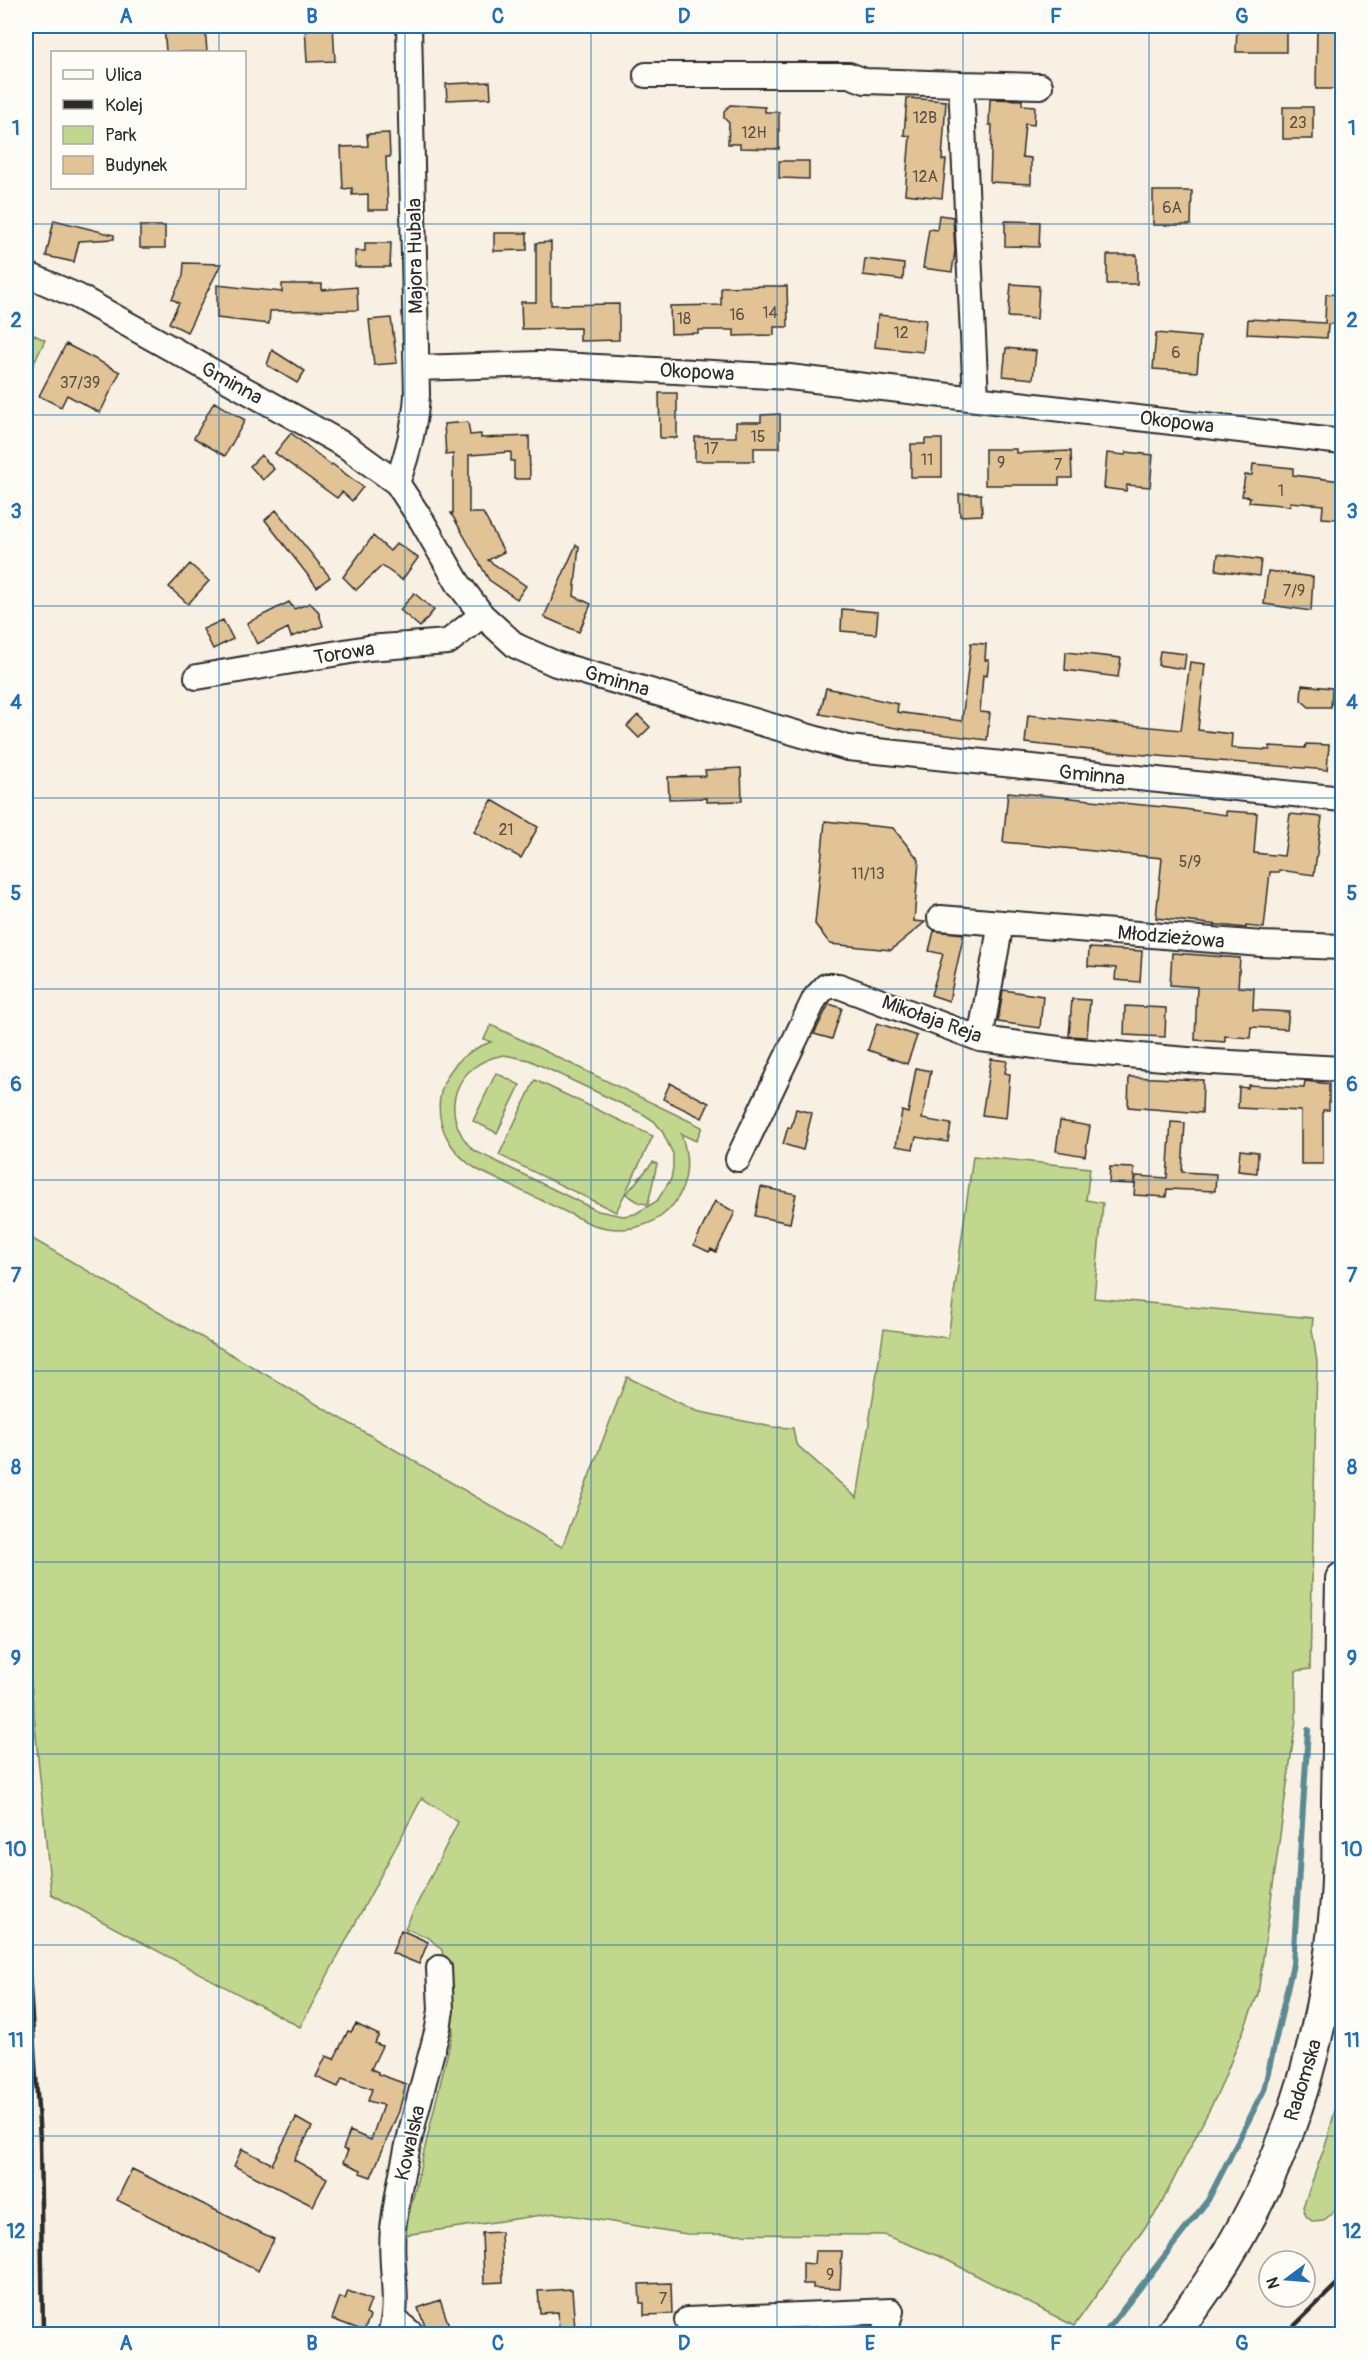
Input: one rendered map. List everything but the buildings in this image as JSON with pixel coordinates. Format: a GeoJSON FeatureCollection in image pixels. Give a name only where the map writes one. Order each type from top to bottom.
{"type":"FeatureCollection","features":[{"type":"Feature","properties":{"kind":"main road","name":"Radomska"},"geometry":{"type":"LineString","coordinates":[[1172,2334],[1224,2264],[1274,2169],[1298,2103],[1317,2038],[1336,1909],[1342,1580]]}},
{"type":"Feature","properties":{"kind":"street","name":"Majora Hubala"},"geometry":{"type":"LineString","coordinates":[[397,483],[410,450],[416,422],[417,368],[409,26]]}},
{"type":"Feature","properties":{"kind":"street"},"geometry":{"type":"LineString","coordinates":[[646,75],[849,75],[865,81],[1040,86]]}},
{"type":"Feature","properties":{"kind":"street"},"geometry":{"type":"LineString","coordinates":[[961,84],[976,398]]}},
{"type":"Feature","properties":{"kind":"street","name":"Gminna"},"geometry":{"type":"LineString","coordinates":[[26,274],[77,296],[346,446],[397,483],[458,583],[482,615],[516,646],[556,664],[848,748],[1342,799]]}},
{"type":"Feature","properties":{"kind":"street","name":"Okopowa"},"geometry":{"type":"LineString","coordinates":[[417,368],[539,364],[789,377],[1342,442]]}},
{"type":"Feature","properties":{"kind":"street","name":"Torowa"},"geometry":{"type":"LineString","coordinates":[[197,677],[368,648],[448,642],[482,615]]}},
{"type":"Feature","properties":{"kind":"street","name":"Młodzieżowa"},"geometry":{"type":"LineString","coordinates":[[940,918],[1262,944],[1342,947]]}},
{"type":"Feature","properties":{"kind":"street"},"geometry":{"type":"LineString","coordinates":[[980,1039],[1000,923]]}},
{"type":"Feature","properties":{"kind":"street","name":"Mikołaja Reja"},"geometry":{"type":"LineString","coordinates":[[738,1160],[815,998],[825,986],[839,986],[980,1039],[1168,1059],[1342,1068]]}},
{"type":"Feature","properties":{"kind":"street","name":"Kowalska"},"geometry":{"type":"LineString","coordinates":[[399,2330],[393,2232],[405,2156],[440,2019],[439,1968]]}},
{"type":"Feature","properties":{"kind":"street"},"geometry":{"type":"LineString","coordinates":[[687,2320],[891,2311],[885,2334]]}},
{"type":"Feature","properties":{"kind":"green space"},"geometry":{"type":"Polygon","coordinates":[[[26,331],[45,340],[26,380],[26,331]]]}},
{"type":"Feature","properties":{"kind":"green space"},"geometry":{"type":"Polygon","coordinates":[[[491,1025],[702,1127],[696,1141],[681,1134],[686,1157],[685,1178],[679,1196],[668,1210],[653,1221],[634,1228],[614,1229],[591,1224],[478,1170],[460,1156],[447,1139],[441,1120],[440,1101],[444,1083],[454,1066],[470,1052],[491,1042],[484,1039],[491,1025]],[[504,1055],[487,1060],[473,1068],[463,1079],[456,1092],[454,1106],[456,1121],[462,1136],[473,1150],[598,1211],[623,1216],[635,1214],[657,1201],[671,1179],[673,1154],[662,1131],[654,1121],[529,1060],[504,1055]]]}},
{"type":"Feature","properties":{"kind":"green space"},"geometry":{"type":"Polygon","coordinates":[[[496,1073],[520,1085],[497,1133],[473,1121],[496,1073]]]}},
{"type":"Feature","properties":{"kind":"green space"},"geometry":{"type":"Polygon","coordinates":[[[535,1080],[653,1136],[616,1212],[499,1155],[535,1080]]]}},
{"type":"Feature","properties":{"kind":"green space"},"geometry":{"type":"Polygon","coordinates":[[[973,1156],[1090,1168],[1086,1200],[1103,1203],[1094,1298],[1313,1318],[1312,1329],[1317,1362],[1310,1669],[1296,1671],[1296,1720],[1258,1994],[1219,2091],[1159,2208],[1074,2326],[939,2256],[884,2235],[687,2234],[556,2213],[404,2235],[453,2030],[442,1950],[429,1938],[405,1928],[458,1822],[422,1798],[300,2027],[51,1894],[26,1631],[26,1235],[562,1547],[627,1377],[696,1411],[772,1427],[793,1428],[796,1444],[857,1498],[884,1329],[948,1338],[973,1156]]]}},
{"type":"Feature","properties":{"kind":"green space"},"geometry":{"type":"Polygon","coordinates":[[[653,1162],[657,1164],[648,1204],[640,1203],[626,1194],[653,1162]]]}},
{"type":"Feature","properties":{"kind":"green space"},"geometry":{"type":"Polygon","coordinates":[[[1342,2083],[1342,2205],[1323,2221],[1313,2222],[1306,2216],[1303,2207],[1328,2137],[1342,2083]]]}},
{"type":"Feature","properties":{"kind":"waterway"},"geometry":{"type":"LineString","coordinates":[[1104,2334],[1208,2200],[1264,2090],[1293,1964],[1308,1730]]}},
{"type":"Feature","properties":{"kind":"railway"},"geometry":{"type":"LineString","coordinates":[[26,1926],[40,2139],[43,2334]]}},
{"type":"Feature","properties":{"kind":"railway"},"geometry":{"type":"LineString","coordinates":[[1286,2334],[1342,2279]]}}]}
